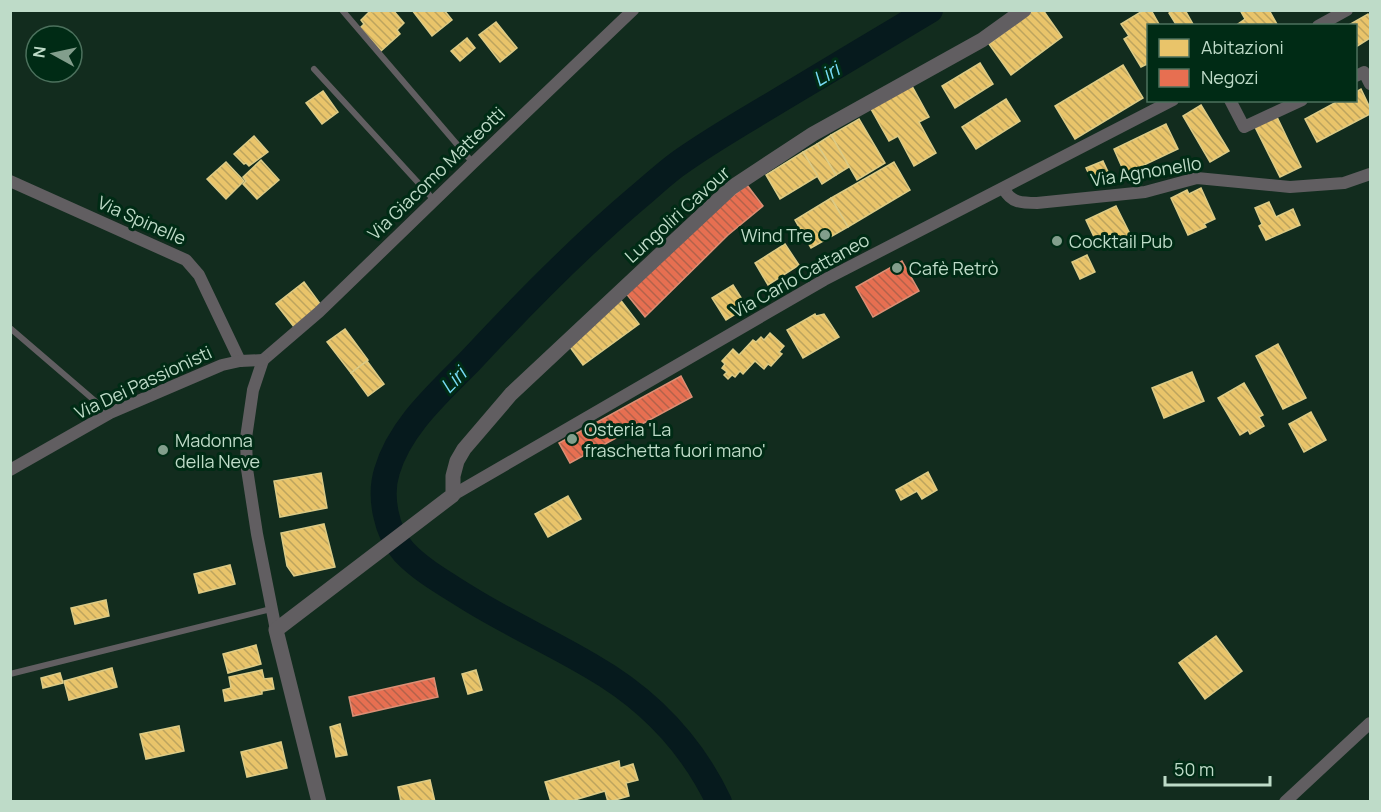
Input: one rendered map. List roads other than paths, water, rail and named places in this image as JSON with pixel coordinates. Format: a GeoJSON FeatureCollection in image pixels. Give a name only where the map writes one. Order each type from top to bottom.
{"type":"FeatureCollection","features":[{"type":"Feature","properties":{"kind":"street","name":"Via Giacomo Matteotti"},"geometry":{"type":"LineString","coordinates":[[263,360],[319,312],[633,10]]}},
{"type":"Feature","properties":{"kind":"street","name":"Lungoliri Cavour"},"geometry":{"type":"LineString","coordinates":[[447,500],[457,461],[464,449],[511,394],[731,188],[813,134],[982,40],[1024,10]]}},
{"type":"Feature","properties":{"kind":"street"},"geometry":{"type":"LineString","coordinates":[[1322,24],[1347,10]]}},
{"type":"Feature","properties":{"kind":"street"},"geometry":{"type":"LineString","coordinates":[[1357,76],[1364,72],[1371,84]]}},
{"type":"Feature","properties":{"kind":"street","name":"Via Carlo Cattaneo"},"geometry":{"type":"LineString","coordinates":[[447,500],[824,280],[1169,102]]}},
{"type":"Feature","properties":{"kind":"street"},"geometry":{"type":"LineString","coordinates":[[1231,102],[1244,127],[1298,102]]}},
{"type":"Feature","properties":{"kind":"street","name":"Via Agnonello"},"geometry":{"type":"LineString","coordinates":[[1004,189],[1012,199],[1022,203],[1036,204],[1145,192],[1197,178],[1290,187],[1344,183],[1371,174]]}},
{"type":"Feature","properties":{"kind":"street","name":"Via Spinelle"},"geometry":{"type":"LineString","coordinates":[[10,181],[186,260],[199,275],[240,361]]}},
{"type":"Feature","properties":{"kind":"street"},"geometry":{"type":"LineString","coordinates":[[263,360],[253,390],[246,438],[248,469],[271,609],[319,801]]}},
{"type":"Feature","properties":{"kind":"street","name":"Via Dei Passionisti"},"geometry":{"type":"LineString","coordinates":[[10,470],[110,413],[222,365],[263,360]]}},
{"type":"Feature","properties":{"kind":"street"},"geometry":{"type":"LineString","coordinates":[[276,630],[447,500]]}},
{"type":"Feature","properties":{"kind":"street"},"geometry":{"type":"LineString","coordinates":[[1285,801],[1371,723]]}},
{"type":"Feature","properties":{"kind":"lane"},"geometry":{"type":"LineString","coordinates":[[342,10],[472,163]]}},
{"type":"Feature","properties":{"kind":"lane"},"geometry":{"type":"LineString","coordinates":[[314,69],[434,200]]}},
{"type":"Feature","properties":{"kind":"lane"},"geometry":{"type":"LineString","coordinates":[[10,328],[110,413]]}},
{"type":"Feature","properties":{"kind":"lane"},"geometry":{"type":"LineString","coordinates":[[10,674],[271,609]]}},
{"type":"Feature","properties":{"kind":"waterway","name":"Liri"},"geometry":{"type":"LineString","coordinates":[[719,802],[695,760],[681,741],[631,692],[576,657],[468,598],[411,559],[398,544],[389,524],[384,502],[387,471],[401,439],[434,397],[573,256],[675,166],[715,139],[930,10]]}},
{"type":"Feature","properties":{"kind":"place","name":"Wind Tre"},"geometry":{"type":"Point","coordinates":[825,235]}},
{"type":"Feature","properties":{"kind":"place","name":"Cocktail Pub"},"geometry":{"type":"Point","coordinates":[1057,241]}},
{"type":"Feature","properties":{"kind":"place","name":"Cafè Retrò"},"geometry":{"type":"Point","coordinates":[897,268]}},
{"type":"Feature","properties":{"kind":"place","name":"Osteria 'La fraschetta fuori mano'"},"geometry":{"type":"Point","coordinates":[572,439]}},
{"type":"Feature","properties":{"kind":"place","name":"Madonna della Neve"},"geometry":{"type":"Point","coordinates":[163,450]}}]}
